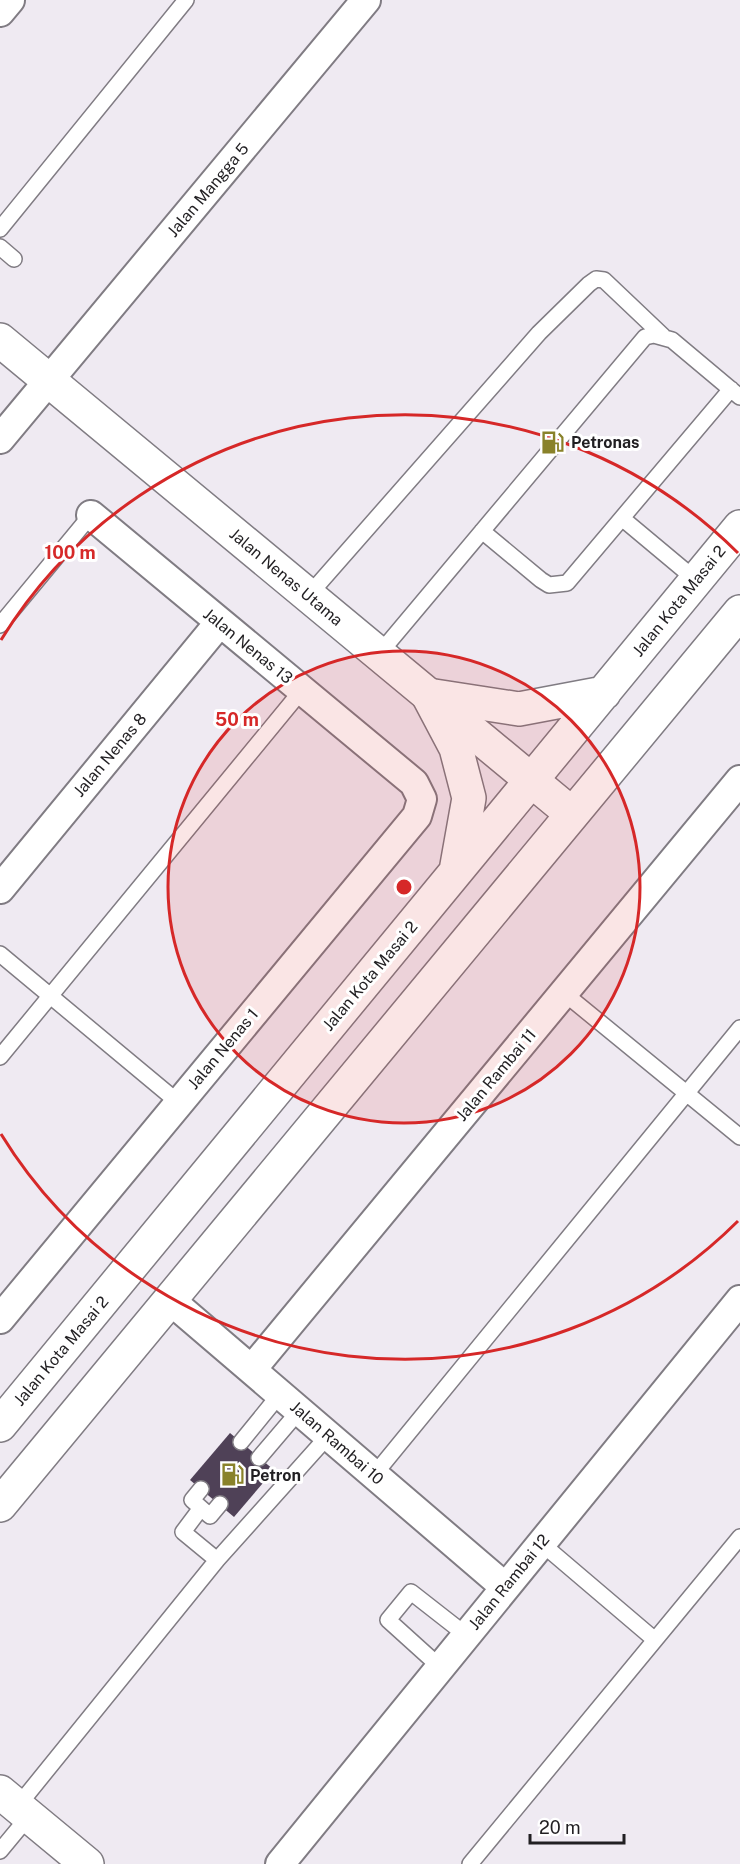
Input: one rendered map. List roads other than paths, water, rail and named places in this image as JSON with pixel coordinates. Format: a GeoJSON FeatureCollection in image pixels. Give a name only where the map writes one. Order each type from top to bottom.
{"type":"FeatureCollection","features":[{"type":"Feature","properties":{"kind":"main road","name":"Jalan Nenas Utama"},"geometry":{"type":"LineString","coordinates":[[0,340],[572,814]]}},
{"type":"Feature","properties":{"kind":"main road","name":"Jalan Kota Masai 2"},"geometry":{"type":"LineString","coordinates":[[0,1425],[740,527]]}},
{"type":"Feature","properties":{"kind":"main road"},"geometry":{"type":"LineString","coordinates":[[0,1505],[740,612]]}},
{"type":"Feature","properties":{"kind":"main road"},"geometry":{"type":"LineString","coordinates":[[428,695],[519,709],[603,693]]}},
{"type":"Feature","properties":{"kind":"main road"},"geometry":{"type":"LineString","coordinates":[[428,695],[456,748],[469,798],[455,873]]}},
{"type":"Feature","properties":{"kind":"main road"},"geometry":{"type":"LineString","coordinates":[[15,1805],[87,1864]]}},
{"type":"Feature","properties":{"kind":"street"},"geometry":{"type":"LineString","coordinates":[[0,12],[10,0]]}},
{"type":"Feature","properties":{"kind":"street","name":"Jalan Mangga 5"},"geometry":{"type":"LineString","coordinates":[[0,440],[366,0]]}},
{"type":"Feature","properties":{"kind":"street","name":"Jalan Nenas 13"},"geometry":{"type":"LineString","coordinates":[[91,515],[406,776]]}},
{"type":"Feature","properties":{"kind":"street","name":"Jalan Nenas 8"},"geometry":{"type":"LineString","coordinates":[[0,889],[220,622]]}},
{"type":"Feature","properties":{"kind":"street","name":"Jalan Nenas 1"},"geometry":{"type":"LineString","coordinates":[[0,1319],[417,816],[422,799],[419,790],[406,776]]}},
{"type":"Feature","properties":{"kind":"street","name":"Jalan Rambai 11"},"geometry":{"type":"LineString","coordinates":[[252,1369],[740,780]]}},
{"type":"Feature","properties":{"kind":"street","name":"Jalan Rambai 10"},"geometry":{"type":"LineString","coordinates":[[170,1300],[505,1587]]}},
{"type":"Feature","properties":{"kind":"street","name":"Jalan Rambai 12"},"geometry":{"type":"LineString","coordinates":[[280,1864],[740,1300]]}},
{"type":"Feature","properties":{"kind":"lane"},"geometry":{"type":"LineString","coordinates":[[0,228],[186,0]]}},
{"type":"Feature","properties":{"kind":"lane"},"geometry":{"type":"LineString","coordinates":[[0,247],[14,259]]}},
{"type":"Feature","properties":{"kind":"lane"},"geometry":{"type":"LineString","coordinates":[[308,596],[539,333],[596,279],[604,280],[663,336],[735,393],[574,577],[558,586],[541,580],[482,531]]}},
{"type":"Feature","properties":{"kind":"lane"},"geometry":{"type":"LineString","coordinates":[[379,654],[638,343],[645,337],[663,336]]}},
{"type":"Feature","properties":{"kind":"lane"},"geometry":{"type":"LineString","coordinates":[[0,625],[91,515]]}},
{"type":"Feature","properties":{"kind":"lane"},"geometry":{"type":"LineString","coordinates":[[623,519],[696,580]]}},
{"type":"Feature","properties":{"kind":"lane"},"geometry":{"type":"LineString","coordinates":[[0,1057],[302,690]]}},
{"type":"Feature","properties":{"kind":"lane"},"geometry":{"type":"LineString","coordinates":[[0,954],[179,1103]]}},
{"type":"Feature","properties":{"kind":"lane"},"geometry":{"type":"LineString","coordinates":[[564,993],[740,1137]]}},
{"type":"Feature","properties":{"kind":"lane"},"geometry":{"type":"LineString","coordinates":[[374,1475],[740,1028]]}},
{"type":"Feature","properties":{"kind":"lane"},"geometry":{"type":"LineString","coordinates":[[240,1442],[290,1402]]}},
{"type":"Feature","properties":{"kind":"lane"},"geometry":{"type":"LineString","coordinates":[[259,1458],[290,1402]]}},
{"type":"Feature","properties":{"kind":"lane"},"geometry":{"type":"LineString","coordinates":[[0,1851],[15,1805],[217,1560],[328,1436]]}},
{"type":"Feature","properties":{"kind":"lane"},"geometry":{"type":"LineString","coordinates":[[201,1489],[192,1500],[210,1516],[220,1504]]}},
{"type":"Feature","properties":{"kind":"lane"},"geometry":{"type":"LineString","coordinates":[[201,1508],[183,1532],[217,1560]]}},
{"type":"Feature","properties":{"kind":"lane"},"geometry":{"type":"LineString","coordinates":[[470,1864],[740,1538]]}},
{"type":"Feature","properties":{"kind":"lane"},"geometry":{"type":"LineString","coordinates":[[541,1544],[655,1640]]}},
{"type":"Feature","properties":{"kind":"lane"},"geometry":{"type":"LineString","coordinates":[[440,1666],[388,1620],[411,1592],[466,1635]]}},
{"type":"Feature","properties":{"kind":"place","name":"Petronas"},"geometry":{"type":"Point","coordinates":[553,442]}},
{"type":"Feature","properties":{"kind":"place","name":"Petron"},"geometry":{"type":"Point","coordinates":[232,1475]}}]}
